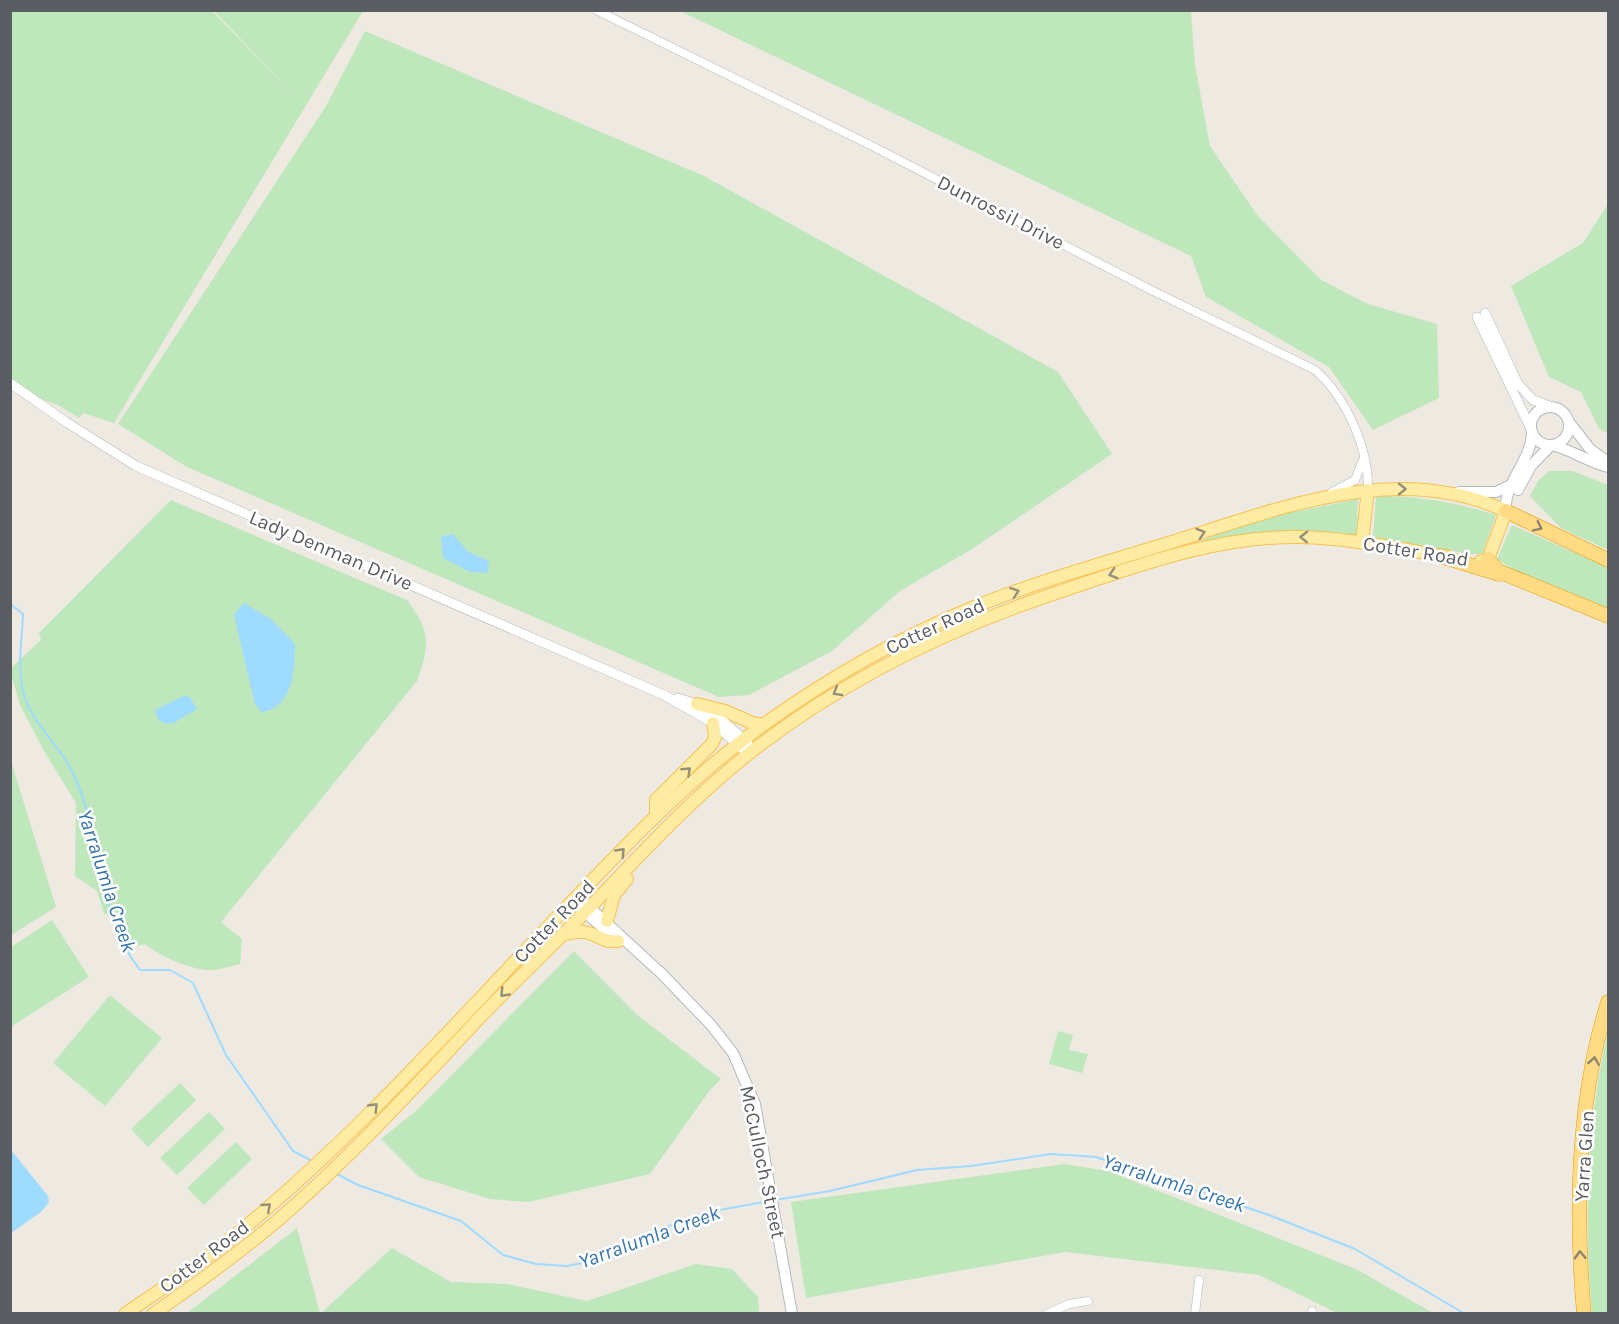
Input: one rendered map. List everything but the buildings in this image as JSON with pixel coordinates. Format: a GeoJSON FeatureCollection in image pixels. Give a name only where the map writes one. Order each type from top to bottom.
{"type":"FeatureCollection","features":[{"type":"Feature","properties":{"kind":"highway"},"geometry":{"type":"LineString","coordinates":[[1506,512],[1608,560]]}},
{"type":"Feature","properties":{"kind":"highway"},"geometry":{"type":"LineString","coordinates":[[1440,556],[1512,577]]}},
{"type":"Feature","properties":{"kind":"highway"},"geometry":{"type":"LineString","coordinates":[[1488,559],[1495,569],[1608,616]]}},
{"type":"Feature","properties":{"kind":"highway","name":"Yarra Glen"},"geometry":{"type":"LineString","coordinates":[[1584,1314],[1580,1227],[1582,1154],[1596,1050],[1608,1002]]}},
{"type":"Feature","properties":{"kind":"main road"},"geometry":{"type":"LineString","coordinates":[[1506,512],[1505,504],[1513,483],[1530,450],[1532,420],[1537,412],[1546,408],[1555,408],[1565,414],[1590,449],[1608,462]]}},
{"type":"Feature","properties":{"kind":"main road"},"geometry":{"type":"LineString","coordinates":[[1506,512],[1512,506],[1528,470],[1551,445],[1565,437],[1569,422]]}},
{"type":"Feature","properties":{"kind":"main road"},"geometry":{"type":"LineString","coordinates":[[1532,431],[1541,443],[1569,449],[1594,463],[1608,467]]}},
{"type":"Feature","properties":{"kind":"main road"},"geometry":{"type":"LineString","coordinates":[[1435,491],[1493,493],[1505,490],[1513,483]]}},
{"type":"Feature","properties":{"kind":"main road"},"geometry":{"type":"LineString","coordinates":[[1362,542],[1368,490]]}},
{"type":"Feature","properties":{"kind":"main road","name":"Cotter Road"},"geometry":{"type":"LineString","coordinates":[[125,1314],[229,1240],[332,1148],[656,816],[764,724],[872,655],[964,611],[1071,573],[1316,497],[1368,490],[1435,491],[1480,502],[1506,512],[1488,559],[1477,561],[1362,542],[1275,537],[1207,546],[1013,607],[959,629],[871,672],[817,704],[751,752],[669,825],[378,1128],[321,1181],[247,1246],[153,1314]]}},
{"type":"Feature","properties":{"kind":"main road"},"geometry":{"type":"LineString","coordinates":[[697,704],[725,711],[755,724],[764,724]]}},
{"type":"Feature","properties":{"kind":"main road"},"geometry":{"type":"LineString","coordinates":[[656,816],[656,800],[712,744],[715,737],[712,723]]}},
{"type":"Feature","properties":{"kind":"main road"},"geometry":{"type":"LineString","coordinates":[[607,921],[614,895],[662,843],[669,825]]}},
{"type":"Feature","properties":{"kind":"main road","name":"McCulloch Street"},"geometry":{"type":"LineString","coordinates":[[575,899],[688,1000],[733,1053],[755,1104],[792,1314]]}},
{"type":"Feature","properties":{"kind":"main road","name":"McCulloch Street"},"geometry":{"type":"LineString","coordinates":[[587,910],[607,921],[624,943]]}},
{"type":"Feature","properties":{"kind":"main road"},"geometry":{"type":"LineString","coordinates":[[560,936],[580,930],[589,931],[610,942],[624,943]]}},
{"type":"Feature","properties":{"kind":"street","name":"Dunrossil Drive"},"geometry":{"type":"LineString","coordinates":[[596,10],[872,146],[1151,290],[1304,363],[1321,375],[1340,400],[1352,423],[1364,458],[1368,490]]}},
{"type":"Feature","properties":{"kind":"street"},"geometry":{"type":"LineString","coordinates":[[1532,431],[1481,315],[1518,384],[1533,400],[1555,408]]}},
{"type":"Feature","properties":{"kind":"street","name":"Lady Denman Drive"},"geometry":{"type":"LineString","coordinates":[[10,383],[66,423],[136,466],[553,644],[664,694],[741,742]]}},
{"type":"Feature","properties":{"kind":"street"},"geometry":{"type":"LineString","coordinates":[[1316,497],[1351,483],[1360,471],[1364,458]]}},
{"type":"Feature","properties":{"kind":"street","name":"Lady Denman Drive"},"geometry":{"type":"LineString","coordinates":[[664,694],[697,704],[726,722],[751,752]]}},
{"type":"Feature","properties":{"kind":"street"},"geometry":{"type":"LineString","coordinates":[[1195,1314],[1199,1280]]}},
{"type":"Feature","properties":{"kind":"street"},"geometry":{"type":"LineString","coordinates":[[1047,1314],[1069,1304],[1088,1301]]}},
{"type":"Feature","properties":{"kind":"green space"},"geometry":{"type":"Polygon","coordinates":[[[10,11],[212,11],[295,96],[214,11],[363,11],[114,423],[83,413],[79,418],[58,405],[11,389],[10,11]]]}},
{"type":"Feature","properties":{"kind":"green space"},"geometry":{"type":"Polygon","coordinates":[[[680,11],[1191,11],[1195,65],[1210,146],[1257,215],[1321,280],[1368,304],[1437,324],[1439,398],[1373,430],[1329,367],[1206,297],[1191,256],[680,11]]]}},
{"type":"Feature","properties":{"kind":"green space"},"geometry":{"type":"Polygon","coordinates":[[[365,31],[704,176],[1058,372],[1112,454],[972,549],[900,591],[832,651],[749,695],[719,697],[187,467],[118,424],[326,106],[365,31]]]}},
{"type":"Feature","properties":{"kind":"green space"},"geometry":{"type":"Polygon","coordinates":[[[1608,204],[1608,434],[1598,427],[1581,392],[1549,377],[1511,286],[1583,243],[1608,204]]]}},
{"type":"Feature","properties":{"kind":"green space"},"geometry":{"type":"Polygon","coordinates":[[[1549,471],[1573,471],[1608,485],[1608,550],[1561,528],[1530,496],[1538,481],[1549,471]]]}},
{"type":"Feature","properties":{"kind":"green space"},"geometry":{"type":"Polygon","coordinates":[[[1376,496],[1437,501],[1496,515],[1482,554],[1470,554],[1373,537],[1376,496]]]}},
{"type":"Feature","properties":{"kind":"green space"},"geometry":{"type":"Polygon","coordinates":[[[1358,499],[1356,535],[1281,531],[1187,546],[1263,518],[1358,499]]]}},
{"type":"Feature","properties":{"kind":"green space"},"geometry":{"type":"Polygon","coordinates":[[[171,500],[407,600],[421,621],[426,639],[424,658],[417,681],[221,922],[242,939],[240,964],[215,970],[199,969],[174,961],[145,944],[129,948],[122,925],[104,913],[97,891],[75,876],[76,803],[44,751],[20,705],[10,669],[41,640],[39,633],[171,500]]]}},
{"type":"Feature","properties":{"kind":"green space"},"geometry":{"type":"Polygon","coordinates":[[[1512,525],[1608,567],[1608,610],[1517,572],[1497,559],[1512,525]]]}},
{"type":"Feature","properties":{"kind":"green space"},"geometry":{"type":"Polygon","coordinates":[[[10,758],[56,907],[11,935],[10,935],[10,758]]]}},
{"type":"Feature","properties":{"kind":"green space"},"geometry":{"type":"Polygon","coordinates":[[[52,920],[89,977],[12,1026],[11,947],[52,920]]]}},
{"type":"Feature","properties":{"kind":"green space"},"geometry":{"type":"Polygon","coordinates":[[[574,951],[637,1015],[721,1079],[710,1090],[650,1174],[528,1202],[490,1199],[419,1177],[381,1139],[417,1110],[574,951]]]}},
{"type":"Feature","properties":{"kind":"green space"},"geometry":{"type":"Polygon","coordinates":[[[110,995],[162,1038],[105,1106],[53,1063],[110,995]]]}},
{"type":"Feature","properties":{"kind":"green space"},"geometry":{"type":"Polygon","coordinates":[[[1058,1031],[1073,1035],[1069,1050],[1088,1054],[1082,1073],[1049,1064],[1058,1031]]]}},
{"type":"Feature","properties":{"kind":"green space"},"geometry":{"type":"Polygon","coordinates":[[[1608,1032],[1608,1313],[1592,1313],[1588,1243],[1589,1172],[1595,1101],[1608,1032]]]}},
{"type":"Feature","properties":{"kind":"green space"},"geometry":{"type":"Polygon","coordinates":[[[180,1083],[196,1100],[148,1147],[131,1129],[180,1083]]]}},
{"type":"Feature","properties":{"kind":"green space"},"geometry":{"type":"Polygon","coordinates":[[[209,1112],[225,1129],[177,1175],[160,1158],[209,1112]]]}},
{"type":"Feature","properties":{"kind":"green space"},"geometry":{"type":"Polygon","coordinates":[[[236,1142],[252,1159],[204,1205],[187,1188],[236,1142]]]}},
{"type":"Feature","properties":{"kind":"green space"},"geometry":{"type":"Polygon","coordinates":[[[1064,1164],[1108,1171],[1356,1269],[1433,1313],[1337,1313],[1259,1275],[1065,1252],[806,1298],[791,1202],[1064,1164]]]}},
{"type":"Feature","properties":{"kind":"green space"},"geometry":{"type":"Polygon","coordinates":[[[297,1228],[320,1313],[187,1313],[297,1228]]]}},
{"type":"Feature","properties":{"kind":"green space"},"geometry":{"type":"Polygon","coordinates":[[[392,1248],[451,1282],[507,1284],[587,1301],[696,1264],[732,1269],[758,1297],[759,1313],[321,1313],[392,1248]]]}},
{"type":"Feature","properties":{"kind":"water"},"geometry":{"type":"Polygon","coordinates":[[[453,534],[468,552],[489,561],[488,573],[470,572],[443,558],[441,537],[453,534]]]}},
{"type":"Feature","properties":{"kind":"water"},"geometry":{"type":"Polygon","coordinates":[[[244,603],[272,620],[295,644],[293,676],[286,696],[280,704],[261,712],[255,704],[234,615],[244,603]]]}},
{"type":"Feature","properties":{"kind":"water"},"geometry":{"type":"Polygon","coordinates":[[[184,696],[189,696],[197,709],[174,723],[165,724],[158,719],[155,710],[184,696]]]}},
{"type":"Feature","properties":{"kind":"water"},"geometry":{"type":"Polygon","coordinates":[[[11,1150],[48,1196],[49,1202],[41,1212],[11,1233],[11,1150]]]}},
{"type":"Feature","properties":{"kind":"waterway","name":"Yarralumla Creek"},"geometry":{"type":"LineString","coordinates":[[10,604],[23,614],[20,669],[26,699],[38,723],[63,755],[75,777],[84,801],[108,902],[126,949],[140,970],[170,970],[193,983],[226,1055],[293,1151],[314,1162]]}},
{"type":"Feature","properties":{"kind":"waterway","name":"Yarralumla Creek"},"geometry":{"type":"LineString","coordinates":[[775,1200],[830,1191],[917,1170],[971,1166],[1051,1154],[1096,1157],[1269,1215],[1355,1249],[1465,1314]]}},
{"type":"Feature","properties":{"kind":"waterway","name":"Yarralumla Creek"},"geometry":{"type":"LineString","coordinates":[[335,1173],[358,1185],[461,1221],[503,1255],[536,1264],[567,1266],[588,1262],[672,1225],[708,1212],[769,1201]]}}]}
